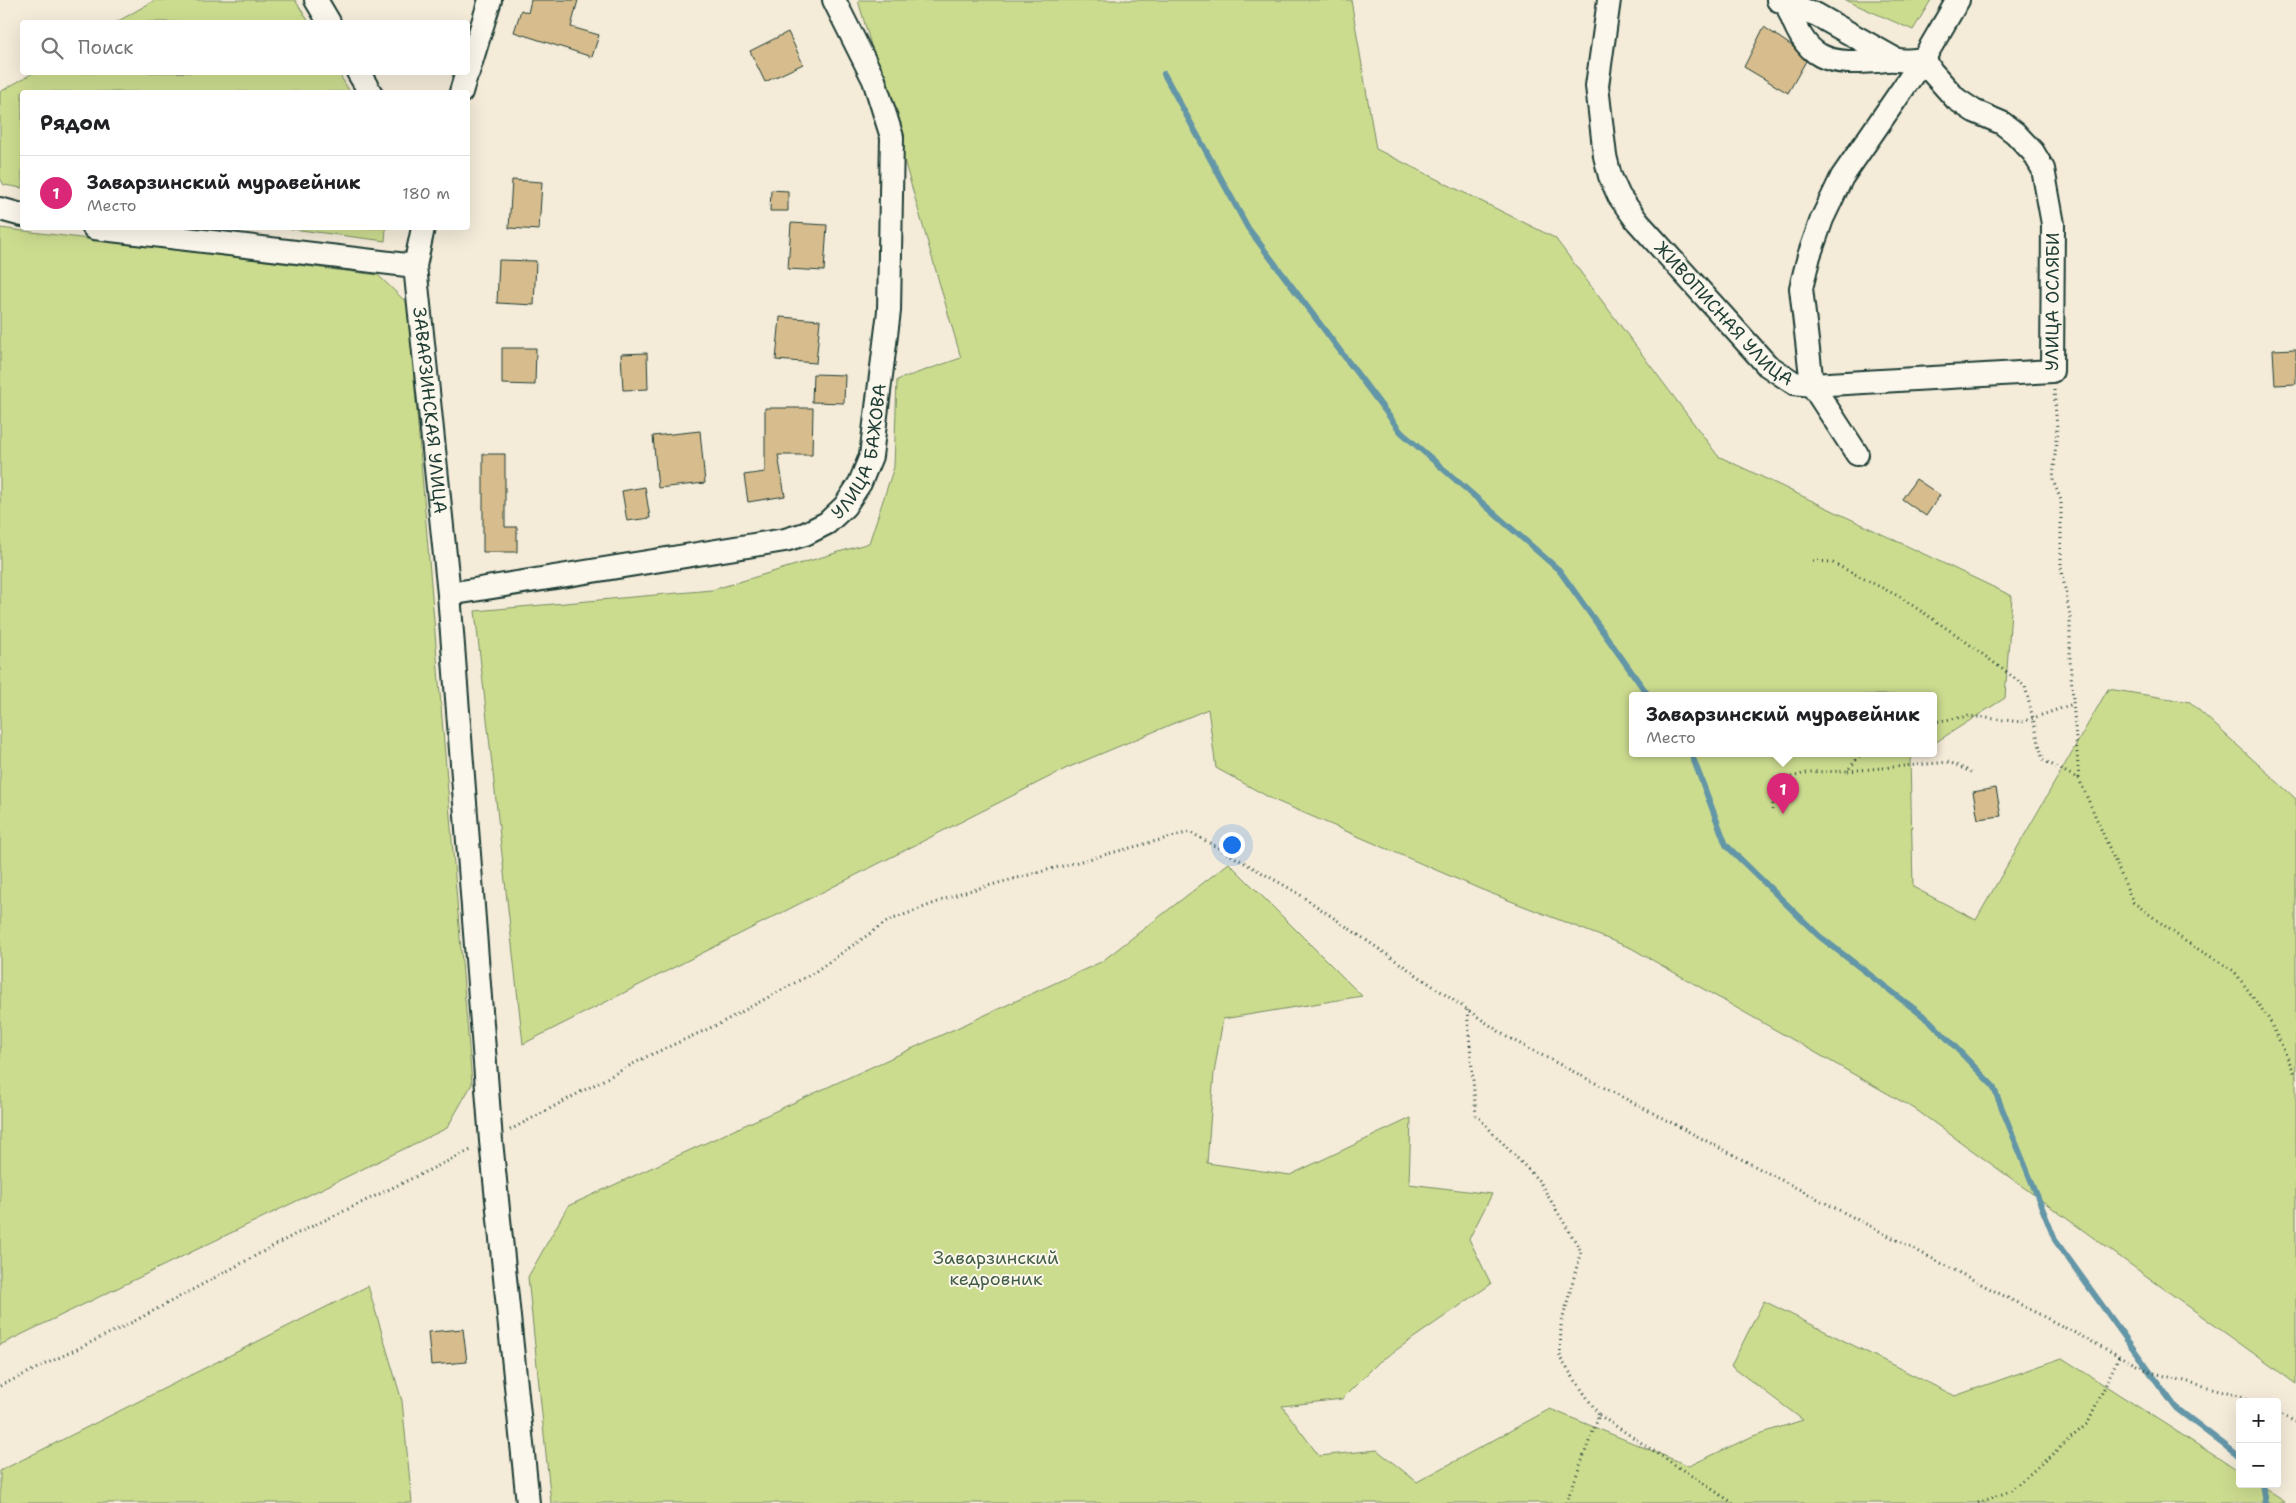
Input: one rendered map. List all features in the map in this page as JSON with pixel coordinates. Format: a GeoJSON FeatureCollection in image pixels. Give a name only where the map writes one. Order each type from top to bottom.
{"type":"FeatureCollection","features":[{"type":"Feature","properties":{"kind":"street"},"geometry":{"type":"LineString","coordinates":[[316,0],[328,20]]}},
{"type":"Feature","properties":{"kind":"street"},"geometry":{"type":"LineString","coordinates":[[470,63],[490,0]]}},
{"type":"Feature","properties":{"kind":"street","name":"УЛИЦА БАЖОВА"},"geometry":{"type":"LineString","coordinates":[[448,594],[784,540],[805,534],[827,523],[845,506],[860,483],[871,456],[889,311],[892,137],[874,80],[834,0]]}},
{"type":"Feature","properties":{"kind":"street","name":"ЖИВОПИСНАЯ УЛИЦА"},"geometry":{"type":"LineString","coordinates":[[1609,0],[1597,86],[1605,156],[1610,176],[1619,196],[1637,221],[1767,365],[1794,383],[1812,385],[2052,371]]}},
{"type":"Feature","properties":{"kind":"street"},"geometry":{"type":"LineString","coordinates":[[1857,454],[1812,385],[1800,288],[1822,219],[1842,177],[1924,58],[1958,0]]}},
{"type":"Feature","properties":{"kind":"street"},"geometry":{"type":"LineString","coordinates":[[1782,1],[1808,48],[1823,58],[1860,63],[1895,60],[1916,61],[1924,58]]}},
{"type":"Feature","properties":{"kind":"street"},"geometry":{"type":"LineString","coordinates":[[1782,1],[1817,15],[1895,60]]}},
{"type":"Feature","properties":{"kind":"street","name":"УЛИЦА ОСЛЯБИ"},"geometry":{"type":"LineString","coordinates":[[1924,58],[1931,71],[1956,99],[1974,111],[2002,123],[2015,133],[2033,152],[2042,169],[2053,224],[2052,371]]}},
{"type":"Feature","properties":{"kind":"street"},"geometry":{"type":"LineString","coordinates":[[360,75],[369,90]]}},
{"type":"Feature","properties":{"kind":"street"},"geometry":{"type":"LineString","coordinates":[[462,90],[466,75]]}},
{"type":"Feature","properties":{"kind":"street"},"geometry":{"type":"LineString","coordinates":[[0,209],[20,214]]}},
{"type":"Feature","properties":{"kind":"street"},"geometry":{"type":"LineString","coordinates":[[111,230],[415,266]]}},
{"type":"Feature","properties":{"kind":"street","name":"ЗАВАРЗИНСКАЯ УЛИЦА"},"geometry":{"type":"LineString","coordinates":[[423,230],[415,266],[448,594],[491,1141],[528,1503]]}},
{"type":"Feature","properties":{"kind":"path","name":"УЛИЦА ОСЛЯБИ"},"geometry":{"type":"LineString","coordinates":[[2052,371],[2057,428],[2053,481],[2061,500],[2061,566],[2070,616],[2070,660],[2078,779]]}},
{"type":"Feature","properties":{"kind":"path"},"geometry":{"type":"LineString","coordinates":[[1813,561],[1831,562],[1900,597],[1961,638],[2025,686],[2043,760],[2078,779],[2133,902],[2185,941],[2234,971],[2269,1019],[2296,1076]]}},
{"type":"Feature","properties":{"kind":"path"},"geometry":{"type":"LineString","coordinates":[[1937,721],[1969,716],[2022,722],[2074,704]]}},
{"type":"Feature","properties":{"kind":"path"},"geometry":{"type":"LineString","coordinates":[[1847,772],[1859,757]]}},
{"type":"Feature","properties":{"kind":"path"},"geometry":{"type":"LineString","coordinates":[[1772,810],[1776,781],[1810,772],[1847,772],[1949,762],[1971,772]]}},
{"type":"Feature","properties":{"kind":"path"},"geometry":{"type":"LineString","coordinates":[[0,1386],[129,1324],[294,1236],[491,1141],[646,1057],[719,1024],[813,973],[888,921],[961,893],[1190,832],[1296,892],[1507,1037],[2150,1372],[2245,1398]]}},
{"type":"Feature","properties":{"kind":"path"},"geometry":{"type":"LineString","coordinates":[[1467,1010],[1476,1115],[1539,1181],[1581,1251],[1561,1325],[1560,1358],[1599,1414],[1733,1503]]}},
{"type":"Feature","properties":{"kind":"path"},"geometry":{"type":"LineString","coordinates":[[1978,1503],[2010,1492],[2088,1423],[2119,1356]]}},
{"type":"Feature","properties":{"kind":"path"},"geometry":{"type":"LineString","coordinates":[[1566,1503],[1599,1414]]}},
{"type":"Feature","properties":{"kind":"path"},"geometry":{"type":"LineString","coordinates":[[2281,1414],[2296,1421]]}},
{"type":"Feature","properties":{"kind":"green space"},"geometry":{"type":"Polygon","coordinates":[[[155,0],[295,0],[308,20],[120,20],[155,0]]]}},
{"type":"Feature","properties":{"kind":"green space"},"geometry":{"type":"Polygon","coordinates":[[[858,0],[1351,0],[1376,149],[1555,238],[1718,456],[2012,596],[2005,698],[1937,741],[1937,692],[1629,692],[1629,757],[1913,757],[1910,759],[1913,887],[1976,920],[2108,689],[2190,702],[2296,799],[2296,1384],[1915,1109],[1631,948],[1480,889],[1274,800],[1216,768],[1208,709],[1067,768],[523,1044],[475,611],[712,590],[869,543],[894,467],[897,380],[961,358],[858,0]]]}},
{"type":"Feature","properties":{"kind":"green space"},"geometry":{"type":"Polygon","coordinates":[[[1845,0],[1931,0],[1913,30],[1845,0]]]}},
{"type":"Feature","properties":{"kind":"green space"},"geometry":{"type":"Polygon","coordinates":[[[30,75],[340,75],[349,90],[20,90],[20,188],[4,185],[0,178],[0,92],[30,75]]]}},
{"type":"Feature","properties":{"kind":"green space"},"geometry":{"type":"Polygon","coordinates":[[[0,228],[378,275],[408,304],[472,1084],[447,1128],[0,1345],[0,228]]]}},
{"type":"Feature","properties":{"kind":"green space"},"geometry":{"type":"Polygon","coordinates":[[[300,230],[386,230],[385,241],[300,230]]]}},
{"type":"Feature","properties":{"kind":"green space","name":"Заварзинский кедровник"},"geometry":{"type":"Polygon","coordinates":[[[1229,863],[1362,996],[1223,1019],[1214,1073],[1207,1163],[1290,1175],[1411,1118],[1409,1184],[1492,1194],[1469,1239],[1491,1284],[1379,1362],[1342,1399],[1282,1406],[1319,1456],[1377,1450],[1417,1482],[1550,1409],[1689,1466],[1753,1436],[1803,1420],[1731,1366],[1764,1301],[1955,1396],[2062,1358],[2236,1469],[2236,1488],[2265,1488],[2285,1501],[2278,1503],[551,1503],[528,1277],[568,1206],[1101,962],[1229,863]]]}},
{"type":"Feature","properties":{"kind":"green space"},"geometry":{"type":"Polygon","coordinates":[[[368,1286],[402,1401],[412,1503],[0,1503],[0,1471],[368,1286]]]}},
{"type":"Feature","properties":{"kind":"building"},"geometry":{"type":"Polygon","coordinates":[[[531,0],[578,0],[571,27],[599,35],[592,57],[514,32],[521,10],[528,13],[531,0]]]}},
{"type":"Feature","properties":{"kind":"building"},"geometry":{"type":"Polygon","coordinates":[[[1764,27],[1792,46],[1806,61],[1788,93],[1744,67],[1764,27]]]}},
{"type":"Feature","properties":{"kind":"building"},"geometry":{"type":"Polygon","coordinates":[[[788,32],[803,64],[765,82],[750,51],[788,32]]]}},
{"type":"Feature","properties":{"kind":"building"},"geometry":{"type":"Polygon","coordinates":[[[512,180],[542,182],[539,230],[509,228],[512,180]]]}},
{"type":"Feature","properties":{"kind":"building"},"geometry":{"type":"Polygon","coordinates":[[[771,190],[788,191],[788,211],[770,211],[771,190]]]}},
{"type":"Feature","properties":{"kind":"building"},"geometry":{"type":"Polygon","coordinates":[[[791,223],[827,225],[824,271],[788,269],[791,223]]]}},
{"type":"Feature","properties":{"kind":"building"},"geometry":{"type":"Polygon","coordinates":[[[499,260],[536,261],[534,305],[497,303],[499,260]]]}},
{"type":"Feature","properties":{"kind":"building"},"geometry":{"type":"Polygon","coordinates":[[[780,317],[820,320],[816,363],[776,360],[780,317]]]}},
{"type":"Feature","properties":{"kind":"building"},"geometry":{"type":"Polygon","coordinates":[[[502,348],[536,348],[535,385],[502,384],[502,348]]]}},
{"type":"Feature","properties":{"kind":"building"},"geometry":{"type":"Polygon","coordinates":[[[2296,349],[2296,384],[2275,385],[2273,350],[2296,349]]]}},
{"type":"Feature","properties":{"kind":"building"},"geometry":{"type":"Polygon","coordinates":[[[647,353],[648,389],[623,390],[621,354],[647,353]]]}},
{"type":"Feature","properties":{"kind":"building"},"geometry":{"type":"Polygon","coordinates":[[[813,374],[845,375],[844,403],[812,402],[813,374]]]}},
{"type":"Feature","properties":{"kind":"building"},"geometry":{"type":"Polygon","coordinates":[[[765,408],[813,408],[812,455],[778,455],[785,496],[748,502],[744,475],[765,472],[765,408]]]}},
{"type":"Feature","properties":{"kind":"building"},"geometry":{"type":"Polygon","coordinates":[[[700,431],[705,483],[658,488],[653,436],[700,431]]]}},
{"type":"Feature","properties":{"kind":"building"},"geometry":{"type":"Polygon","coordinates":[[[483,454],[505,454],[505,527],[517,527],[517,552],[483,552],[483,454]]]}},
{"type":"Feature","properties":{"kind":"building"},"geometry":{"type":"Polygon","coordinates":[[[1916,479],[1940,495],[1926,516],[1902,499],[1916,479]]]}},
{"type":"Feature","properties":{"kind":"building"},"geometry":{"type":"Polygon","coordinates":[[[645,487],[650,518],[627,521],[622,491],[645,487]]]}},
{"type":"Feature","properties":{"kind":"building"},"geometry":{"type":"Polygon","coordinates":[[[1996,788],[2001,816],[1978,819],[1973,792],[1996,788]]]}},
{"type":"Feature","properties":{"kind":"building"},"geometry":{"type":"Polygon","coordinates":[[[463,1329],[467,1362],[431,1365],[428,1332],[463,1329]]]}},
{"type":"Feature","properties":{"kind":"waterway"},"geometry":{"type":"LineString","coordinates":[[1164,74],[1248,228],[1401,432],[1559,570],[1646,692]]}},
{"type":"Feature","properties":{"kind":"waterway"},"geometry":{"type":"LineString","coordinates":[[1692,757],[1726,845],[1819,936],[1930,1021],[1993,1086],[2055,1240],[2176,1408],[2236,1454]]}},
{"type":"Feature","properties":{"kind":"waterway"},"geometry":{"type":"LineString","coordinates":[[2263,1488],[2265,1503]]}},
{"type":"Feature","properties":{"kind":"place","name":"Заварзинский муравейник"},"geometry":{"type":"Point","coordinates":[1783,814]}}]}
